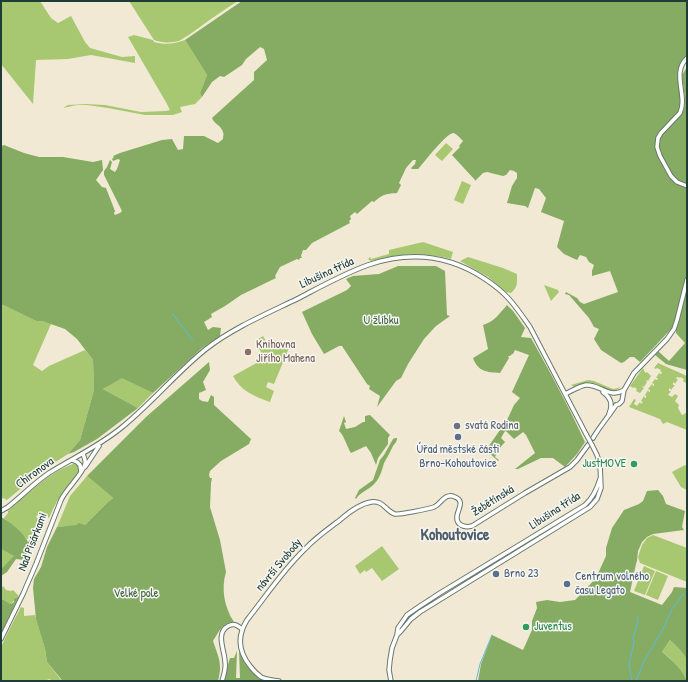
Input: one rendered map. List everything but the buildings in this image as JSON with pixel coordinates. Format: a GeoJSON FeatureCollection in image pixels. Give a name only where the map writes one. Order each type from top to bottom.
{"type":"FeatureCollection","features":[{"type":"Feature","properties":{"kind":"street"},"geometry":{"type":"LineString","coordinates":[[687,58],[680,70],[683,103],[682,110],[661,133],[657,142],[657,147],[660,156],[671,176],[677,182],[687,186]]}},
{"type":"Feature","properties":{"kind":"street","name":"Libušina třída"},"geometry":{"type":"LineString","coordinates":[[83,454],[122,428],[198,356],[224,337],[246,324],[362,268],[385,261],[408,257],[438,259],[459,265],[478,274],[495,286],[521,313],[530,327],[599,460],[601,473],[600,479],[595,493],[584,506],[417,608],[408,615],[398,628],[392,648],[390,660],[391,681]]}},
{"type":"Feature","properties":{"kind":"street"},"geometry":{"type":"LineString","coordinates":[[609,414],[613,411],[616,405],[621,402],[624,390],[639,367],[674,330],[687,280]]}},
{"type":"Feature","properties":{"kind":"street"},"geometry":{"type":"LineString","coordinates":[[565,394],[585,385],[594,386],[610,398],[612,407],[593,438]]}},
{"type":"Feature","properties":{"kind":"street"},"geometry":{"type":"LineString","coordinates":[[601,390],[618,393],[624,390]]}},
{"type":"Feature","properties":{"kind":"street"},"geometry":{"type":"LineString","coordinates":[[610,398],[614,393]]}},
{"type":"Feature","properties":{"kind":"street"},"geometry":{"type":"LineString","coordinates":[[618,393],[622,397]]}},
{"type":"Feature","properties":{"kind":"street"},"geometry":{"type":"LineString","coordinates":[[611,403],[616,405]]}},
{"type":"Feature","properties":{"kind":"street","name":"Nad Pisárkami"},"geometry":{"type":"LineString","coordinates":[[1,639],[36,564],[61,500],[66,491],[81,474],[101,443]]}},
{"type":"Feature","properties":{"kind":"street","name":"Žebětínská"},"geometry":{"type":"LineString","coordinates":[[358,506],[368,502],[378,502],[392,512],[398,514],[434,508],[447,496],[452,496],[458,499],[461,504],[457,515],[458,522],[463,527],[472,526],[570,467],[588,445]]}},
{"type":"Feature","properties":{"kind":"street"},"geometry":{"type":"LineString","coordinates":[[81,474],[85,464],[83,454]]}},
{"type":"Feature","properties":{"kind":"street","name":"Chironova"},"geometry":{"type":"LineString","coordinates":[[1,511],[8,507],[45,476],[83,454]]}},
{"type":"Feature","properties":{"kind":"street"},"geometry":{"type":"LineString","coordinates":[[72,460],[80,465],[81,474]]}},
{"type":"Feature","properties":{"kind":"street","name":"návrší Svobody"},"geometry":{"type":"LineString","coordinates":[[242,629],[247,620],[300,553],[319,536],[358,506]]}},
{"type":"Feature","properties":{"kind":"street"},"geometry":{"type":"LineString","coordinates":[[222,681],[225,667],[221,640],[222,632],[223,629],[231,624],[237,625],[242,629],[240,643],[241,652],[245,660],[255,672],[268,680],[279,681]]}},
{"type":"Feature","properties":{"kind":"green space"},"geometry":{"type":"Polygon","coordinates":[[[1,1],[40,1],[51,18],[58,23],[71,16],[85,42],[90,48],[122,57],[135,56],[135,63],[91,55],[68,59],[36,60],[33,104],[1,64],[1,1]]]}},
{"type":"Feature","properties":{"kind":"green space"},"geometry":{"type":"Polygon","coordinates":[[[129,1],[238,1],[179,41],[160,42],[154,40],[129,1]]]}},
{"type":"Feature","properties":{"kind":"green space"},"geometry":{"type":"Polygon","coordinates":[[[242,1],[687,1],[687,56],[683,60],[679,69],[681,105],[677,113],[661,131],[656,141],[657,151],[673,179],[677,184],[687,188],[687,275],[673,327],[640,362],[634,357],[630,357],[621,363],[601,350],[594,339],[599,329],[594,327],[589,318],[569,295],[565,294],[566,292],[584,304],[618,292],[610,271],[592,276],[594,265],[589,262],[586,257],[580,255],[577,260],[564,254],[557,247],[564,221],[541,212],[546,198],[539,189],[535,188],[528,208],[525,206],[507,203],[512,186],[517,178],[517,173],[514,171],[510,170],[503,176],[487,172],[483,173],[475,181],[452,155],[460,147],[459,146],[463,141],[453,133],[440,143],[418,169],[411,168],[415,164],[416,160],[413,160],[406,168],[399,183],[401,185],[397,193],[384,195],[374,202],[372,201],[357,214],[355,212],[350,216],[350,223],[312,243],[306,250],[303,250],[301,256],[302,258],[299,260],[297,259],[280,267],[275,276],[276,278],[241,295],[211,314],[212,317],[204,322],[208,330],[213,327],[221,328],[220,336],[202,348],[153,393],[122,378],[103,389],[138,408],[97,439],[68,454],[80,440],[94,390],[93,360],[77,339],[65,329],[42,321],[36,321],[1,304],[1,146],[4,145],[39,157],[63,157],[93,162],[102,160],[103,170],[96,180],[102,187],[106,188],[115,211],[115,215],[120,213],[122,211],[104,175],[104,171],[110,160],[112,162],[110,169],[115,172],[117,169],[120,160],[118,159],[113,161],[113,156],[162,140],[172,139],[178,150],[183,149],[184,136],[204,136],[218,143],[223,139],[222,130],[212,118],[254,80],[254,72],[267,60],[264,49],[260,47],[246,59],[242,65],[224,77],[220,76],[212,82],[202,97],[200,93],[207,75],[185,40],[242,1]]]}},
{"type":"Feature","properties":{"kind":"green space"},"geometry":{"type":"Polygon","coordinates":[[[134,35],[162,44],[185,40],[207,75],[200,93],[202,97],[195,104],[180,107],[182,112],[173,115],[145,115],[87,105],[77,105],[63,108],[68,105],[86,104],[105,105],[141,112],[170,110],[128,37],[134,35]]]}},
{"type":"Feature","properties":{"kind":"green space"},"geometry":{"type":"Polygon","coordinates":[[[687,67],[687,184],[678,180],[672,175],[659,147],[662,134],[682,114],[684,109],[685,100],[682,75],[687,67]]]}},
{"type":"Feature","properties":{"kind":"green space"},"geometry":{"type":"Polygon","coordinates":[[[446,143],[453,149],[442,161],[435,155],[446,143]]]}},
{"type":"Feature","properties":{"kind":"green space"},"geometry":{"type":"Polygon","coordinates":[[[462,181],[471,185],[463,204],[454,200],[462,181]]]}},
{"type":"Feature","properties":{"kind":"green space"},"geometry":{"type":"Polygon","coordinates":[[[423,242],[453,252],[451,259],[430,255],[411,254],[392,256],[371,261],[368,259],[370,257],[371,259],[389,254],[389,250],[423,242]]]}},
{"type":"Feature","properties":{"kind":"green space"},"geometry":{"type":"Polygon","coordinates":[[[468,257],[517,274],[515,289],[511,293],[506,292],[488,277],[460,261],[468,257]]]}},
{"type":"Feature","properties":{"kind":"green space","name":"U žlíbku"},"geometry":{"type":"Polygon","coordinates":[[[398,266],[436,266],[445,271],[447,315],[450,316],[436,326],[424,339],[401,378],[396,381],[377,407],[380,396],[369,389],[370,386],[367,384],[342,346],[339,346],[324,354],[312,334],[302,312],[347,290],[351,286],[346,279],[353,276],[379,274],[398,266]]]}},
{"type":"Feature","properties":{"kind":"green space"},"geometry":{"type":"Polygon","coordinates":[[[544,285],[558,290],[559,292],[551,301],[544,285]]]}},
{"type":"Feature","properties":{"kind":"green space"},"geometry":{"type":"Polygon","coordinates":[[[687,286],[687,370],[666,364],[655,355],[658,351],[669,361],[685,343],[676,333],[676,329],[687,286]]]}},
{"type":"Feature","properties":{"kind":"green space"},"geometry":{"type":"Polygon","coordinates":[[[1,304],[36,321],[51,324],[33,365],[42,371],[49,366],[85,350],[93,360],[94,390],[80,440],[68,454],[43,470],[7,500],[3,498],[1,499],[1,304]]]}},
{"type":"Feature","properties":{"kind":"green space"},"geometry":{"type":"Polygon","coordinates":[[[507,305],[525,328],[521,337],[531,338],[585,442],[577,454],[565,467],[553,458],[541,458],[515,469],[535,453],[523,432],[514,439],[505,431],[501,438],[505,442],[498,450],[495,457],[499,460],[498,461],[486,450],[520,398],[512,392],[529,355],[515,350],[513,354],[508,356],[509,358],[500,373],[487,372],[480,369],[475,363],[473,358],[488,349],[483,325],[494,319],[507,305]]]}},
{"type":"Feature","properties":{"kind":"green space"},"geometry":{"type":"Polygon","coordinates":[[[263,336],[268,345],[271,344],[272,346],[277,343],[280,349],[291,343],[274,384],[268,382],[266,387],[274,391],[270,402],[244,390],[233,376],[262,360],[262,354],[255,341],[263,336]]]}},
{"type":"Feature","properties":{"kind":"green space","name":"Velké pole"},"geometry":{"type":"Polygon","coordinates":[[[209,362],[210,370],[203,382],[206,390],[199,393],[199,399],[208,402],[211,395],[214,397],[214,405],[251,439],[249,444],[221,461],[210,471],[209,475],[210,478],[212,478],[210,507],[220,540],[226,572],[224,578],[224,597],[234,622],[226,624],[219,631],[213,641],[220,665],[218,681],[62,681],[47,662],[45,649],[36,619],[33,588],[34,579],[41,567],[47,547],[57,527],[77,525],[78,523],[85,525],[113,498],[87,476],[146,417],[209,362]]]}},
{"type":"Feature","properties":{"kind":"green space"},"geometry":{"type":"Polygon","coordinates":[[[658,363],[687,376],[686,383],[683,381],[684,379],[677,377],[676,379],[678,379],[675,384],[674,382],[673,383],[673,385],[675,385],[671,390],[670,388],[669,389],[669,391],[671,391],[668,395],[672,397],[675,394],[678,396],[675,401],[679,405],[678,408],[682,415],[686,413],[687,415],[687,430],[667,422],[663,424],[660,419],[629,407],[634,399],[636,400],[634,404],[637,406],[640,402],[641,404],[644,396],[646,398],[645,395],[648,390],[650,392],[648,389],[652,384],[654,386],[652,383],[655,379],[658,379],[656,378],[659,373],[662,373],[660,372],[661,370],[654,368],[658,363]]]}},
{"type":"Feature","properties":{"kind":"green space"},"geometry":{"type":"Polygon","coordinates":[[[643,368],[646,373],[647,372],[651,376],[648,381],[646,380],[647,382],[644,387],[642,387],[644,388],[640,393],[636,391],[637,389],[630,386],[643,368]]]}},
{"type":"Feature","properties":{"kind":"green space"},"geometry":{"type":"Polygon","coordinates":[[[122,377],[153,393],[138,408],[103,389],[122,377]]]}},
{"type":"Feature","properties":{"kind":"green space"},"geometry":{"type":"Polygon","coordinates":[[[588,380],[613,389],[621,386],[618,389],[611,390],[593,383],[574,387],[571,385],[588,380]]]}},
{"type":"Feature","properties":{"kind":"green space"},"geometry":{"type":"Polygon","coordinates":[[[370,415],[390,435],[388,438],[388,444],[378,458],[376,465],[366,446],[351,453],[339,431],[344,416],[346,429],[355,427],[365,422],[365,416],[370,415]]]}},
{"type":"Feature","properties":{"kind":"green space"},"geometry":{"type":"Polygon","coordinates":[[[395,438],[397,438],[396,441],[384,463],[377,481],[356,499],[355,498],[359,490],[373,480],[380,460],[395,438]]]}},
{"type":"Feature","properties":{"kind":"green space"},"geometry":{"type":"Polygon","coordinates":[[[73,464],[79,469],[75,478],[60,497],[49,518],[41,511],[36,517],[44,524],[31,538],[27,539],[4,518],[8,511],[47,478],[73,464]]]}},
{"type":"Feature","properties":{"kind":"green space"},"geometry":{"type":"Polygon","coordinates":[[[685,465],[687,467],[687,490],[681,487],[672,472],[685,465]]]}},
{"type":"Feature","properties":{"kind":"green space"},"geometry":{"type":"Polygon","coordinates":[[[87,476],[113,498],[85,525],[57,527],[70,496],[87,476]]]}},
{"type":"Feature","properties":{"kind":"green space"},"geometry":{"type":"Polygon","coordinates":[[[658,490],[663,496],[666,504],[685,511],[682,527],[684,530],[653,534],[642,542],[638,551],[630,592],[662,605],[674,587],[687,588],[687,659],[670,640],[662,652],[680,669],[687,681],[478,681],[481,664],[492,635],[523,650],[532,630],[532,621],[537,608],[536,602],[547,600],[560,602],[575,600],[596,578],[606,556],[606,548],[612,528],[624,510],[643,501],[647,491],[658,490]]]}},
{"type":"Feature","properties":{"kind":"green space"},"geometry":{"type":"Polygon","coordinates":[[[1,517],[16,528],[28,542],[33,537],[25,560],[16,559],[7,572],[1,576],[1,569],[14,556],[1,549],[1,517]]]}},
{"type":"Feature","properties":{"kind":"green space"},"geometry":{"type":"Polygon","coordinates":[[[653,535],[687,548],[687,582],[640,563],[638,557],[642,545],[647,538],[653,535]]]}},
{"type":"Feature","properties":{"kind":"green space"},"geometry":{"type":"Polygon","coordinates":[[[382,546],[399,569],[382,581],[372,568],[366,572],[365,570],[360,574],[355,566],[382,546]]]}},
{"type":"Feature","properties":{"kind":"green space"},"geometry":{"type":"Polygon","coordinates":[[[1,549],[15,556],[1,569],[1,549]]]}},
{"type":"Feature","properties":{"kind":"green space"},"geometry":{"type":"Polygon","coordinates":[[[644,566],[655,571],[645,595],[634,591],[644,566]]]}},
{"type":"Feature","properties":{"kind":"green space"},"geometry":{"type":"Polygon","coordinates":[[[656,571],[668,576],[658,600],[646,595],[656,571]]]}},
{"type":"Feature","properties":{"kind":"green space"},"geometry":{"type":"Polygon","coordinates":[[[1,586],[6,590],[13,590],[19,596],[11,604],[1,599],[1,586]]]}},
{"type":"Feature","properties":{"kind":"green space"},"geometry":{"type":"Polygon","coordinates":[[[19,596],[1,634],[1,599],[11,604],[14,602],[14,599],[19,596]]]}},
{"type":"Feature","properties":{"kind":"green space"},"geometry":{"type":"Polygon","coordinates":[[[21,607],[24,608],[24,616],[35,615],[45,649],[47,662],[62,681],[51,681],[50,679],[43,681],[1,681],[1,647],[21,607]]]}},
{"type":"Feature","properties":{"kind":"green space"},"geometry":{"type":"Polygon","coordinates":[[[670,640],[687,659],[687,680],[676,664],[662,652],[670,640]]]}},
{"type":"Feature","properties":{"kind":"green space"},"geometry":{"type":"Polygon","coordinates":[[[237,651],[236,678],[240,678],[239,651],[250,669],[261,679],[266,681],[224,681],[230,658],[234,658],[237,651]]]}},
{"type":"Feature","properties":{"kind":"waterway"},"geometry":{"type":"LineString","coordinates":[[172,313],[193,341]]}},
{"type":"Feature","properties":{"kind":"waterway"},"geometry":{"type":"LineString","coordinates":[[636,681],[644,661],[662,631],[672,609],[684,593]]}},
{"type":"Feature","properties":{"kind":"waterway"},"geometry":{"type":"LineString","coordinates":[[632,681],[629,665],[638,616]]}},
{"type":"Feature","properties":{"kind":"waterway"},"geometry":{"type":"LineString","coordinates":[[476,681],[480,664],[492,635]]}},
{"type":"Feature","properties":{"kind":"place","name":"Knihovna Jiřího Mahena"},"geometry":{"type":"Point","coordinates":[248,352]}},
{"type":"Feature","properties":{"kind":"place","name":"svatá Rodina"},"geometry":{"type":"Point","coordinates":[457,426]}},
{"type":"Feature","properties":{"kind":"place","name":"Úřad městské části Brno-Kohoutovice"},"geometry":{"type":"Point","coordinates":[458,437]}},
{"type":"Feature","properties":{"kind":"place","name":"JustMOVE"},"geometry":{"type":"Point","coordinates":[634,464]}},
{"type":"Feature","properties":{"kind":"place","name":"Brno 23"},"geometry":{"type":"Point","coordinates":[496,574]}},
{"type":"Feature","properties":{"kind":"place","name":"Centrum volného času Legato"},"geometry":{"type":"Point","coordinates":[567,584]}},
{"type":"Feature","properties":{"kind":"place","name":"Juventus"},"geometry":{"type":"Point","coordinates":[526,627]}},
{"type":"Feature","properties":{"kind":"district","name":"Kohoutovice"},"geometry":{"type":"Point","coordinates":[455,536]}}]}
